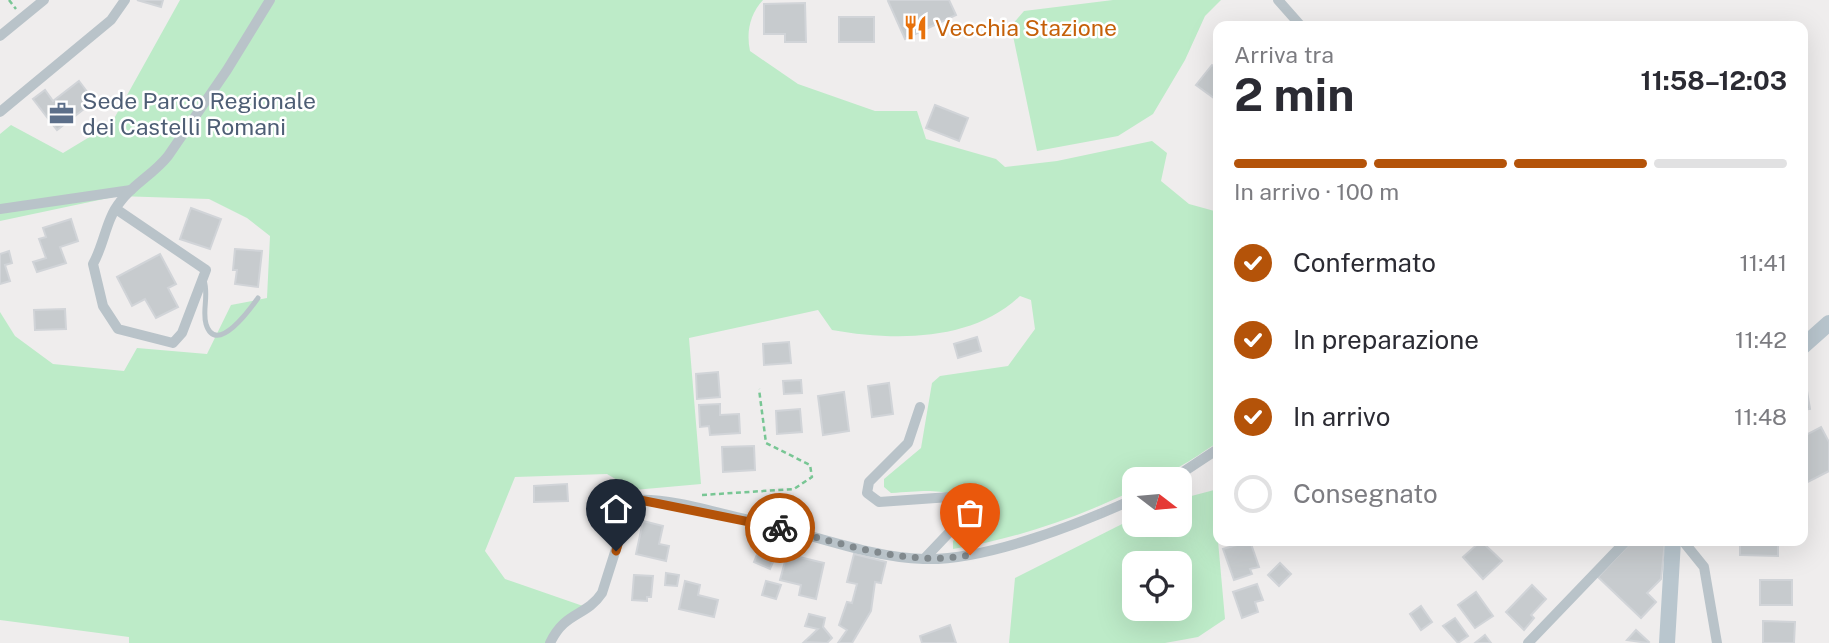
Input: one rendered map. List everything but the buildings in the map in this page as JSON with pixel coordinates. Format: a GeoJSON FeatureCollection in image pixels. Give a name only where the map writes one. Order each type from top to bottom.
{"type":"FeatureCollection","features":[{"type":"Feature","properties":{"kind":"main road"},"geometry":{"type":"LineString","coordinates":[[1808,342],[1829,323]]}},
{"type":"Feature","properties":{"kind":"main road"},"geometry":{"type":"LineString","coordinates":[[1667,643],[1673,546]]}},
{"type":"Feature","properties":{"kind":"street"},"geometry":{"type":"LineString","coordinates":[[0,36],[44,0]]}},
{"type":"Feature","properties":{"kind":"street"},"geometry":{"type":"LineString","coordinates":[[0,112],[116,16],[125,0]]}},
{"type":"Feature","properties":{"kind":"street"},"geometry":{"type":"LineString","coordinates":[[116,209],[206,270],[182,333],[173,343],[129,335],[118,329],[103,306],[93,264],[116,209],[131,190],[146,180],[169,156],[233,62],[270,0]]}},
{"type":"Feature","properties":{"kind":"street"},"geometry":{"type":"LineString","coordinates":[[1278,0],[1297,21]]}},
{"type":"Feature","properties":{"kind":"street"},"geometry":{"type":"LineString","coordinates":[[0,209],[131,190]]}},
{"type":"Feature","properties":{"kind":"street"},"geometry":{"type":"LineString","coordinates":[[920,407],[908,443],[869,482],[867,493],[879,502],[950,497],[959,503],[964,513],[963,518],[924,559]]}},
{"type":"Feature","properties":{"kind":"street"},"geometry":{"type":"LineString","coordinates":[[1191,467],[1213,452]]}},
{"type":"Feature","properties":{"kind":"street"},"geometry":{"type":"LineString","coordinates":[[550,643],[564,621],[594,603],[602,593],[629,508],[636,500],[707,511],[886,554],[924,559],[960,556],[1015,543],[1122,503]]}},
{"type":"Feature","properties":{"kind":"street"},"geometry":{"type":"LineString","coordinates":[[1528,643],[1621,546]]}},
{"type":"Feature","properties":{"kind":"street"},"geometry":{"type":"LineString","coordinates":[[1687,546],[1704,567],[1717,643]]}},
{"type":"Feature","properties":{"kind":"lane"},"geometry":{"type":"LineString","coordinates":[[203,277],[208,294],[205,321],[209,329],[217,334],[227,332],[238,323],[258,298]]}},
{"type":"Feature","properties":{"kind":"path"},"geometry":{"type":"LineString","coordinates":[[700,495],[794,489],[812,477],[810,465],[766,443],[759,389]]}},
{"type":"Feature","properties":{"kind":"green space"},"geometry":{"type":"Polygon","coordinates":[[[180,0],[763,0],[750,24],[750,51],[798,84],[875,111],[917,111],[926,139],[996,159],[1005,167],[1057,161],[1152,141],[1167,153],[1161,181],[1189,204],[1213,211],[1213,445],[1178,467],[1122,467],[1122,495],[1090,510],[1022,533],[953,549],[953,541],[981,513],[970,504],[949,494],[929,491],[891,493],[884,487],[884,479],[921,448],[932,383],[940,376],[1008,366],[1035,329],[1031,300],[1020,296],[1001,311],[956,330],[906,336],[832,330],[818,310],[689,338],[701,484],[634,490],[607,474],[515,477],[485,551],[505,579],[583,606],[546,643],[129,643],[129,637],[0,620],[0,312],[15,336],[53,364],[124,371],[137,348],[207,354],[231,305],[267,298],[270,236],[247,218],[209,199],[118,196],[0,221],[0,134],[11,125],[63,153],[111,124],[180,0]]]}},
{"type":"Feature","properties":{"kind":"green space"},"geometry":{"type":"Polygon","coordinates":[[[1113,0],[1221,0],[1205,16],[1185,60],[1153,114],[1118,136],[1037,151],[1011,26],[1024,11],[1113,0]]]}},
{"type":"Feature","properties":{"kind":"green space"},"geometry":{"type":"Polygon","coordinates":[[[1213,490],[1213,546],[1218,546],[1225,619],[1198,637],[1165,643],[1009,643],[1015,578],[1122,524],[1122,537],[1192,537],[1192,496],[1213,490]]]}},
{"type":"Feature","properties":{"kind":"way so far"},"geometry":{"type":"LineString","coordinates":[[780,528],[899,556],[924,559],[970,555]]}},
{"type":"Feature","properties":{"kind":"place","name":"Vecchia Stazione"},"geometry":{"type":"Point","coordinates":[915,27]}},
{"type":"Feature","properties":{"kind":"place","name":"Sede Parco Regionale dei Castelli Romani"},"geometry":{"type":"Point","coordinates":[62,113]}},
{"type":"Feature","properties":{"kind":"route"},"geometry":{"type":"LineString","coordinates":[[616,551],[629,508],[636,500],[707,511],[780,528]]}}]}
